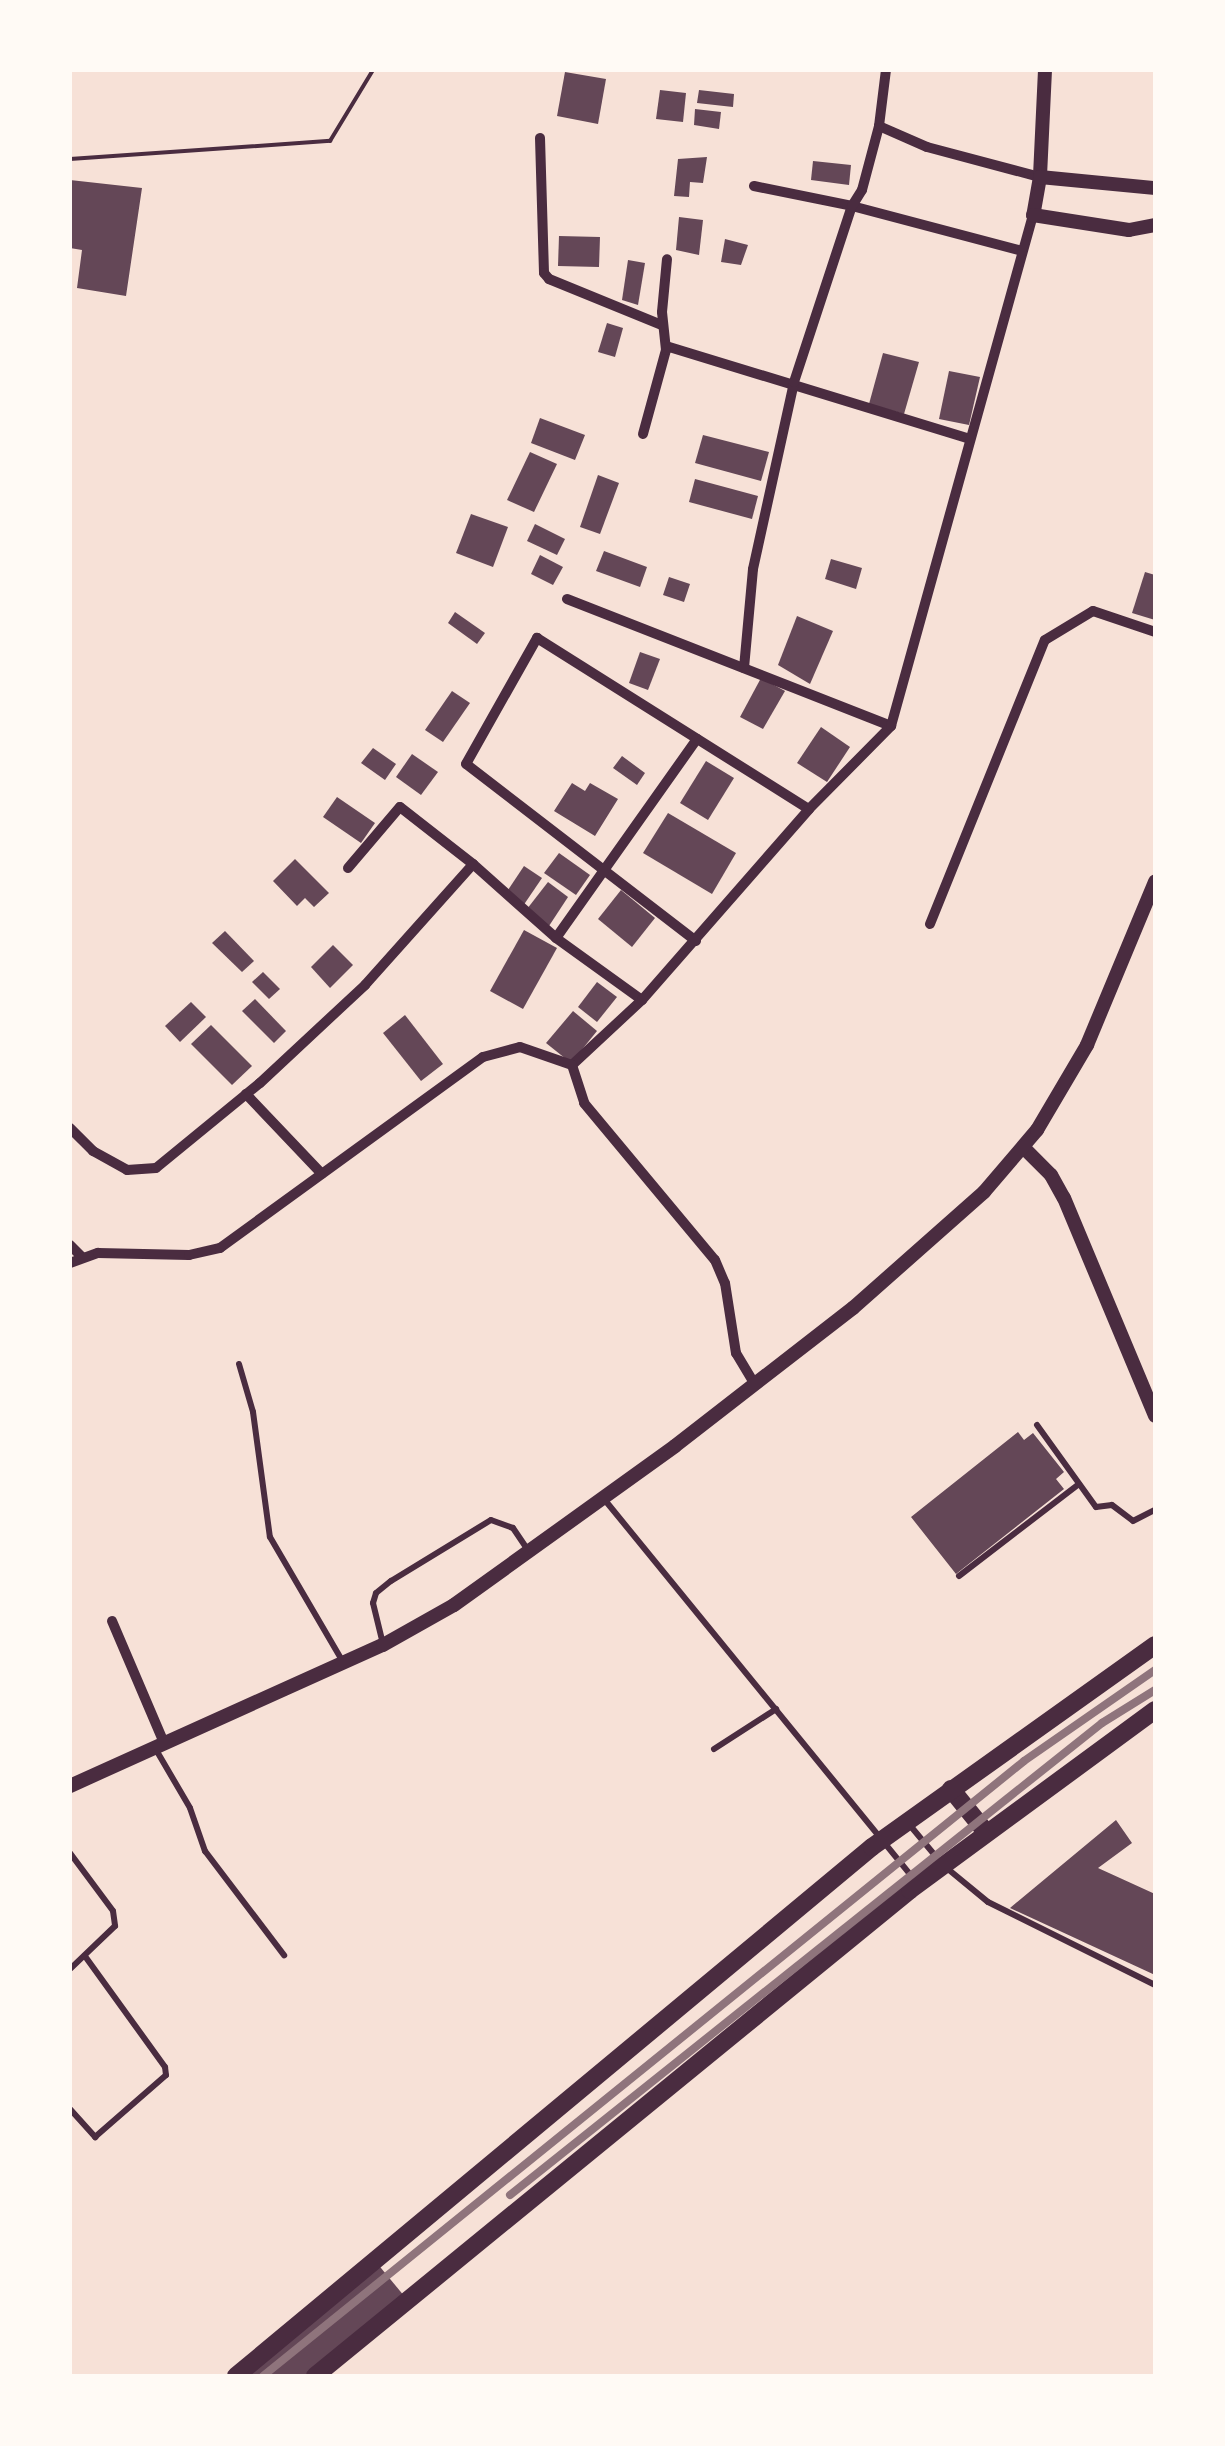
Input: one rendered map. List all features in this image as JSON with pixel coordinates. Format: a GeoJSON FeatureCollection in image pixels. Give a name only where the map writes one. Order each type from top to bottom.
{"type":"FeatureCollection","features":[{"type":"Feature","properties":{"kind":"main road"},"geometry":{"type":"LineString","coordinates":[[236,2376],[906,1821],[1155,1645]]}},
{"type":"Feature","properties":{"kind":"main road"},"geometry":{"type":"LineString","coordinates":[[314,2376],[918,1884],[1155,1710]]}},
{"type":"Feature","properties":{"kind":"main road"},"geometry":{"type":"LineString","coordinates":[[950,1789],[986,1832]]}},
{"type":"Feature","properties":{"kind":"street"},"geometry":{"type":"LineString","coordinates":[[744,668],[753,569],[794,382],[852,206],[862,190],[878,126],[886,70]]}},
{"type":"Feature","properties":{"kind":"street"},"geometry":{"type":"LineString","coordinates":[[572,1065],[642,1000],[809,809],[891,726],[1033,216],[1040,177],[1045,70]]}},
{"type":"Feature","properties":{"kind":"street"},"geometry":{"type":"LineString","coordinates":[[878,126],[928,148],[1040,177],[1155,188]]}},
{"type":"Feature","properties":{"kind":"street"},"geometry":{"type":"LineString","coordinates":[[540,138],[544,273],[549,279],[662,324]]}},
{"type":"Feature","properties":{"kind":"street"},"geometry":{"type":"LineString","coordinates":[[754,186],[852,206],[1022,251]]}},
{"type":"Feature","properties":{"kind":"street"},"geometry":{"type":"LineString","coordinates":[[1033,216],[1129,230],[1155,225]]}},
{"type":"Feature","properties":{"kind":"street"},"geometry":{"type":"LineString","coordinates":[[644,434],[666,346],[662,324],[667,259]]}},
{"type":"Feature","properties":{"kind":"street"},"geometry":{"type":"LineString","coordinates":[[666,346],[794,382],[970,439]]}},
{"type":"Feature","properties":{"kind":"street"},"geometry":{"type":"LineString","coordinates":[[567,598],[891,726]]}},
{"type":"Feature","properties":{"kind":"street"},"geometry":{"type":"LineString","coordinates":[[930,924],[1045,640],[1093,610],[1155,632]]}},
{"type":"Feature","properties":{"kind":"street"},"geometry":{"type":"LineString","coordinates":[[696,942],[466,764],[536,638],[809,809]]}},
{"type":"Feature","properties":{"kind":"street"},"geometry":{"type":"LineString","coordinates":[[556,938],[696,739]]}},
{"type":"Feature","properties":{"kind":"street"},"geometry":{"type":"LineString","coordinates":[[348,868],[400,807],[473,864],[556,938],[642,1000]]}},
{"type":"Feature","properties":{"kind":"street"},"geometry":{"type":"LineString","coordinates":[[70,1128],[93,1152],[127,1170],[156,1168],[246,1094],[365,985],[473,864]]}},
{"type":"Feature","properties":{"kind":"street"},"geometry":{"type":"LineString","coordinates":[[70,1786],[383,1646],[454,1605],[604,1498],[868,1295],[984,1192],[1024,1148],[1088,1045],[1155,882]]}},
{"type":"Feature","properties":{"kind":"street"},"geometry":{"type":"LineString","coordinates":[[70,1263],[98,1254],[188,1255],[220,1248],[483,1057],[520,1047],[572,1065]]}},
{"type":"Feature","properties":{"kind":"street"},"geometry":{"type":"LineString","coordinates":[[572,1065],[584,1103],[715,1260],[724,1283],[736,1353],[754,1385]]}},
{"type":"Feature","properties":{"kind":"street"},"geometry":{"type":"LineString","coordinates":[[246,1094],[322,1174]]}},
{"type":"Feature","properties":{"kind":"street"},"geometry":{"type":"LineString","coordinates":[[1024,1148],[1051,1175],[1064,1198],[1155,1416]]}},
{"type":"Feature","properties":{"kind":"street"},"geometry":{"type":"LineString","coordinates":[[70,1245],[83,1258]]}},
{"type":"Feature","properties":{"kind":"street"},"geometry":{"type":"LineString","coordinates":[[112,1621],[159,1745]]}},
{"type":"Feature","properties":{"kind":"lane"},"geometry":{"type":"LineString","coordinates":[[240,1364],[254,1412],[270,1537],[344,1663]]}},
{"type":"Feature","properties":{"kind":"lane"},"geometry":{"type":"LineString","coordinates":[[1037,1425],[1096,1507],[1112,1505],[1133,1520],[1155,1510]]}},
{"type":"Feature","properties":{"kind":"lane"},"geometry":{"type":"LineString","coordinates":[[959,1576],[1079,1484]]}},
{"type":"Feature","properties":{"kind":"lane"},"geometry":{"type":"LineString","coordinates":[[604,1498],[918,1884]]}},
{"type":"Feature","properties":{"kind":"lane"},"geometry":{"type":"LineString","coordinates":[[383,1646],[373,1603],[376,1592],[391,1581],[491,1520],[514,1528],[530,1553]]}},
{"type":"Feature","properties":{"kind":"lane"},"geometry":{"type":"LineString","coordinates":[[714,1749],[776,1709]]}},
{"type":"Feature","properties":{"kind":"lane"},"geometry":{"type":"LineString","coordinates":[[159,1745],[190,1808],[205,1851],[284,1955]]}},
{"type":"Feature","properties":{"kind":"lane"},"geometry":{"type":"LineString","coordinates":[[906,1821],[943,1865],[988,1902],[1155,1985]]}},
{"type":"Feature","properties":{"kind":"lane"},"geometry":{"type":"LineString","coordinates":[[70,1853],[113,1911],[115,1926],[70,1969]]}},
{"type":"Feature","properties":{"kind":"lane"},"geometry":{"type":"LineString","coordinates":[[70,2109],[94,2137],[152,2092],[166,2075],[85,1956]]}},
{"type":"Feature","properties":{"kind":"path"},"geometry":{"type":"LineString","coordinates":[[70,159],[330,141],[373,70]]}},
{"type":"Feature","properties":{"kind":"building"},"geometry":{"type":"Polygon","coordinates":[[[565,72],[606,79],[598,124],[557,116],[565,72]]]}},
{"type":"Feature","properties":{"kind":"building"},"geometry":{"type":"Polygon","coordinates":[[[660,90],[686,93],[683,122],[656,119],[660,90]]]}},
{"type":"Feature","properties":{"kind":"building"},"geometry":{"type":"Polygon","coordinates":[[[699,90],[734,94],[733,107],[697,103],[699,90]]]}},
{"type":"Feature","properties":{"kind":"building"},"geometry":{"type":"Polygon","coordinates":[[[695,109],[721,112],[719,129],[694,125],[695,109]]]}},
{"type":"Feature","properties":{"kind":"building"},"geometry":{"type":"Polygon","coordinates":[[[707,157],[703,183],[690,182],[689,197],[674,196],[678,159],[707,157]]]}},
{"type":"Feature","properties":{"kind":"building"},"geometry":{"type":"Polygon","coordinates":[[[813,161],[851,165],[849,185],[811,180],[813,161]]]}},
{"type":"Feature","properties":{"kind":"building"},"geometry":{"type":"Polygon","coordinates":[[[70,180],[142,188],[126,296],[77,288],[82,250],[70,248],[70,180]]]}},
{"type":"Feature","properties":{"kind":"building"},"geometry":{"type":"Polygon","coordinates":[[[679,217],[703,220],[699,255],[676,250],[679,217]]]}},
{"type":"Feature","properties":{"kind":"building"},"geometry":{"type":"Polygon","coordinates":[[[559,236],[600,237],[599,267],[558,266],[559,236]]]}},
{"type":"Feature","properties":{"kind":"building"},"geometry":{"type":"Polygon","coordinates":[[[725,239],[748,245],[741,265],[721,262],[725,239]]]}},
{"type":"Feature","properties":{"kind":"building"},"geometry":{"type":"Polygon","coordinates":[[[628,260],[645,263],[638,305],[622,300],[628,260]]]}},
{"type":"Feature","properties":{"kind":"building"},"geometry":{"type":"Polygon","coordinates":[[[607,323],[623,328],[615,357],[598,352],[607,323]]]}},
{"type":"Feature","properties":{"kind":"building"},"geometry":{"type":"Polygon","coordinates":[[[883,353],[919,362],[904,414],[869,404],[883,353]]]}},
{"type":"Feature","properties":{"kind":"building"},"geometry":{"type":"Polygon","coordinates":[[[949,371],[980,377],[969,425],[939,419],[949,371]]]}},
{"type":"Feature","properties":{"kind":"building"},"geometry":{"type":"Polygon","coordinates":[[[540,418],[585,435],[575,460],[531,443],[540,418]]]}},
{"type":"Feature","properties":{"kind":"building"},"geometry":{"type":"Polygon","coordinates":[[[703,435],[769,452],[761,481],[695,463],[703,435]]]}},
{"type":"Feature","properties":{"kind":"building"},"geometry":{"type":"Polygon","coordinates":[[[530,452],[557,464],[534,512],[507,500],[530,452]]]}},
{"type":"Feature","properties":{"kind":"building"},"geometry":{"type":"Polygon","coordinates":[[[598,475],[619,483],[600,534],[580,527],[598,475]]]}},
{"type":"Feature","properties":{"kind":"building"},"geometry":{"type":"Polygon","coordinates":[[[695,479],[758,496],[752,519],[689,502],[695,479]]]}},
{"type":"Feature","properties":{"kind":"building"},"geometry":{"type":"Polygon","coordinates":[[[471,514],[508,527],[493,567],[456,553],[471,514]]]}},
{"type":"Feature","properties":{"kind":"building"},"geometry":{"type":"Polygon","coordinates":[[[535,524],[565,539],[557,555],[527,541],[535,524]]]}},
{"type":"Feature","properties":{"kind":"building"},"geometry":{"type":"Polygon","coordinates":[[[604,551],[647,567],[640,587],[596,571],[604,551]]]}},
{"type":"Feature","properties":{"kind":"building"},"geometry":{"type":"Polygon","coordinates":[[[540,555],[563,567],[553,585],[531,574],[540,555]]]}},
{"type":"Feature","properties":{"kind":"building"},"geometry":{"type":"Polygon","coordinates":[[[831,559],[862,568],[856,589],[825,579],[831,559]]]}},
{"type":"Feature","properties":{"kind":"building"},"geometry":{"type":"Polygon","coordinates":[[[1145,572],[1155,575],[1155,620],[1132,613],[1145,572]]]}},
{"type":"Feature","properties":{"kind":"building"},"geometry":{"type":"Polygon","coordinates":[[[669,577],[690,584],[684,602],[663,595],[669,577]]]}},
{"type":"Feature","properties":{"kind":"building"},"geometry":{"type":"Polygon","coordinates":[[[455,612],[485,633],[477,644],[448,623],[455,612]]]}},
{"type":"Feature","properties":{"kind":"building"},"geometry":{"type":"Polygon","coordinates":[[[797,616],[833,631],[810,684],[778,665],[797,616]]]}},
{"type":"Feature","properties":{"kind":"building"},"geometry":{"type":"Polygon","coordinates":[[[640,652],[660,659],[648,690],[629,683],[640,652]]]}},
{"type":"Feature","properties":{"kind":"building"},"geometry":{"type":"Polygon","coordinates":[[[761,678],[785,691],[763,729],[740,717],[761,678]]]}},
{"type":"Feature","properties":{"kind":"building"},"geometry":{"type":"Polygon","coordinates":[[[452,691],[470,703],[443,742],[425,730],[452,691]]]}},
{"type":"Feature","properties":{"kind":"building"},"geometry":{"type":"Polygon","coordinates":[[[821,727],[850,747],[827,782],[797,763],[821,727]]]}},
{"type":"Feature","properties":{"kind":"building"},"geometry":{"type":"Polygon","coordinates":[[[373,748],[396,764],[385,780],[361,763],[373,748]]]}},
{"type":"Feature","properties":{"kind":"building"},"geometry":{"type":"Polygon","coordinates":[[[412,754],[438,772],[421,795],[396,777],[412,754]]]}},
{"type":"Feature","properties":{"kind":"building"},"geometry":{"type":"Polygon","coordinates":[[[622,756],[645,773],[637,785],[613,768],[622,756]]]}},
{"type":"Feature","properties":{"kind":"building"},"geometry":{"type":"Polygon","coordinates":[[[706,761],[734,778],[708,820],[680,803],[706,761]]]}},
{"type":"Feature","properties":{"kind":"building"},"geometry":{"type":"Polygon","coordinates":[[[572,783],[585,791],[590,783],[618,799],[595,836],[554,811],[572,783]]]}},
{"type":"Feature","properties":{"kind":"building"},"geometry":{"type":"Polygon","coordinates":[[[337,797],[375,823],[361,843],[323,817],[337,797]]]}},
{"type":"Feature","properties":{"kind":"building"},"geometry":{"type":"Polygon","coordinates":[[[668,813],[736,853],[712,894],[643,853],[668,813]]]}},
{"type":"Feature","properties":{"kind":"building"},"geometry":{"type":"Polygon","coordinates":[[[559,853],[590,875],[576,895],[544,873],[559,853]]]}},
{"type":"Feature","properties":{"kind":"building"},"geometry":{"type":"Polygon","coordinates":[[[295,859],[329,893],[314,907],[305,898],[297,906],[273,881],[295,859]]]}},
{"type":"Feature","properties":{"kind":"building"},"geometry":{"type":"Polygon","coordinates":[[[524,866],[542,878],[523,906],[506,893],[524,866]]]}},
{"type":"Feature","properties":{"kind":"building"},"geometry":{"type":"Polygon","coordinates":[[[548,882],[568,897],[549,926],[527,909],[548,882]]]}},
{"type":"Feature","properties":{"kind":"building"},"geometry":{"type":"Polygon","coordinates":[[[621,890],[655,918],[632,947],[598,919],[621,890]]]}},
{"type":"Feature","properties":{"kind":"building"},"geometry":{"type":"Polygon","coordinates":[[[524,930],[557,948],[523,1009],[490,991],[524,930]]]}},
{"type":"Feature","properties":{"kind":"building"},"geometry":{"type":"Polygon","coordinates":[[[225,931],[254,961],[242,972],[212,943],[225,931]]]}},
{"type":"Feature","properties":{"kind":"building"},"geometry":{"type":"Polygon","coordinates":[[[333,945],[353,965],[330,988],[311,967],[333,945]]]}},
{"type":"Feature","properties":{"kind":"building"},"geometry":{"type":"Polygon","coordinates":[[[263,972],[280,989],[269,999],[252,982],[263,972]]]}},
{"type":"Feature","properties":{"kind":"building"},"geometry":{"type":"Polygon","coordinates":[[[597,982],[617,997],[597,1022],[578,1007],[597,982]]]}},
{"type":"Feature","properties":{"kind":"building"},"geometry":{"type":"Polygon","coordinates":[[[255,999],[286,1031],[274,1043],[242,1011],[255,999]]]}},
{"type":"Feature","properties":{"kind":"building"},"geometry":{"type":"Polygon","coordinates":[[[191,1002],[206,1017],[180,1042],[165,1026],[191,1002]]]}},
{"type":"Feature","properties":{"kind":"building"},"geometry":{"type":"Polygon","coordinates":[[[573,1011],[597,1031],[571,1063],[546,1043],[573,1011]]]}},
{"type":"Feature","properties":{"kind":"building"},"geometry":{"type":"Polygon","coordinates":[[[405,1015],[443,1064],[421,1081],[383,1033],[405,1015]]]}},
{"type":"Feature","properties":{"kind":"building"},"geometry":{"type":"Polygon","coordinates":[[[211,1025],[252,1066],[232,1085],[191,1044],[211,1025]]]}},
{"type":"Feature","properties":{"kind":"building"},"geometry":{"type":"Polygon","coordinates":[[[1018,1432],[1024,1440],[1033,1433],[1064,1472],[1056,1479],[1064,1489],[956,1574],[911,1517],[1018,1432]]]}},
{"type":"Feature","properties":{"kind":"building"},"geometry":{"type":"Polygon","coordinates":[[[1116,1820],[1132,1843],[1098,1868],[1155,1894],[1155,1975],[1010,1908],[1116,1820]]]}},
{"type":"Feature","properties":{"kind":"building"},"geometry":{"type":"Polygon","coordinates":[[[376,2262],[405,2297],[305,2376],[232,2376],[376,2262]]]}},
{"type":"Feature","properties":{"kind":"railway"},"geometry":{"type":"LineString","coordinates":[[263,2376],[1024,1761],[1155,1670]]}},
{"type":"Feature","properties":{"kind":"railway"},"geometry":{"type":"LineString","coordinates":[[510,2195],[1102,1723],[1155,1690]]}}]}
